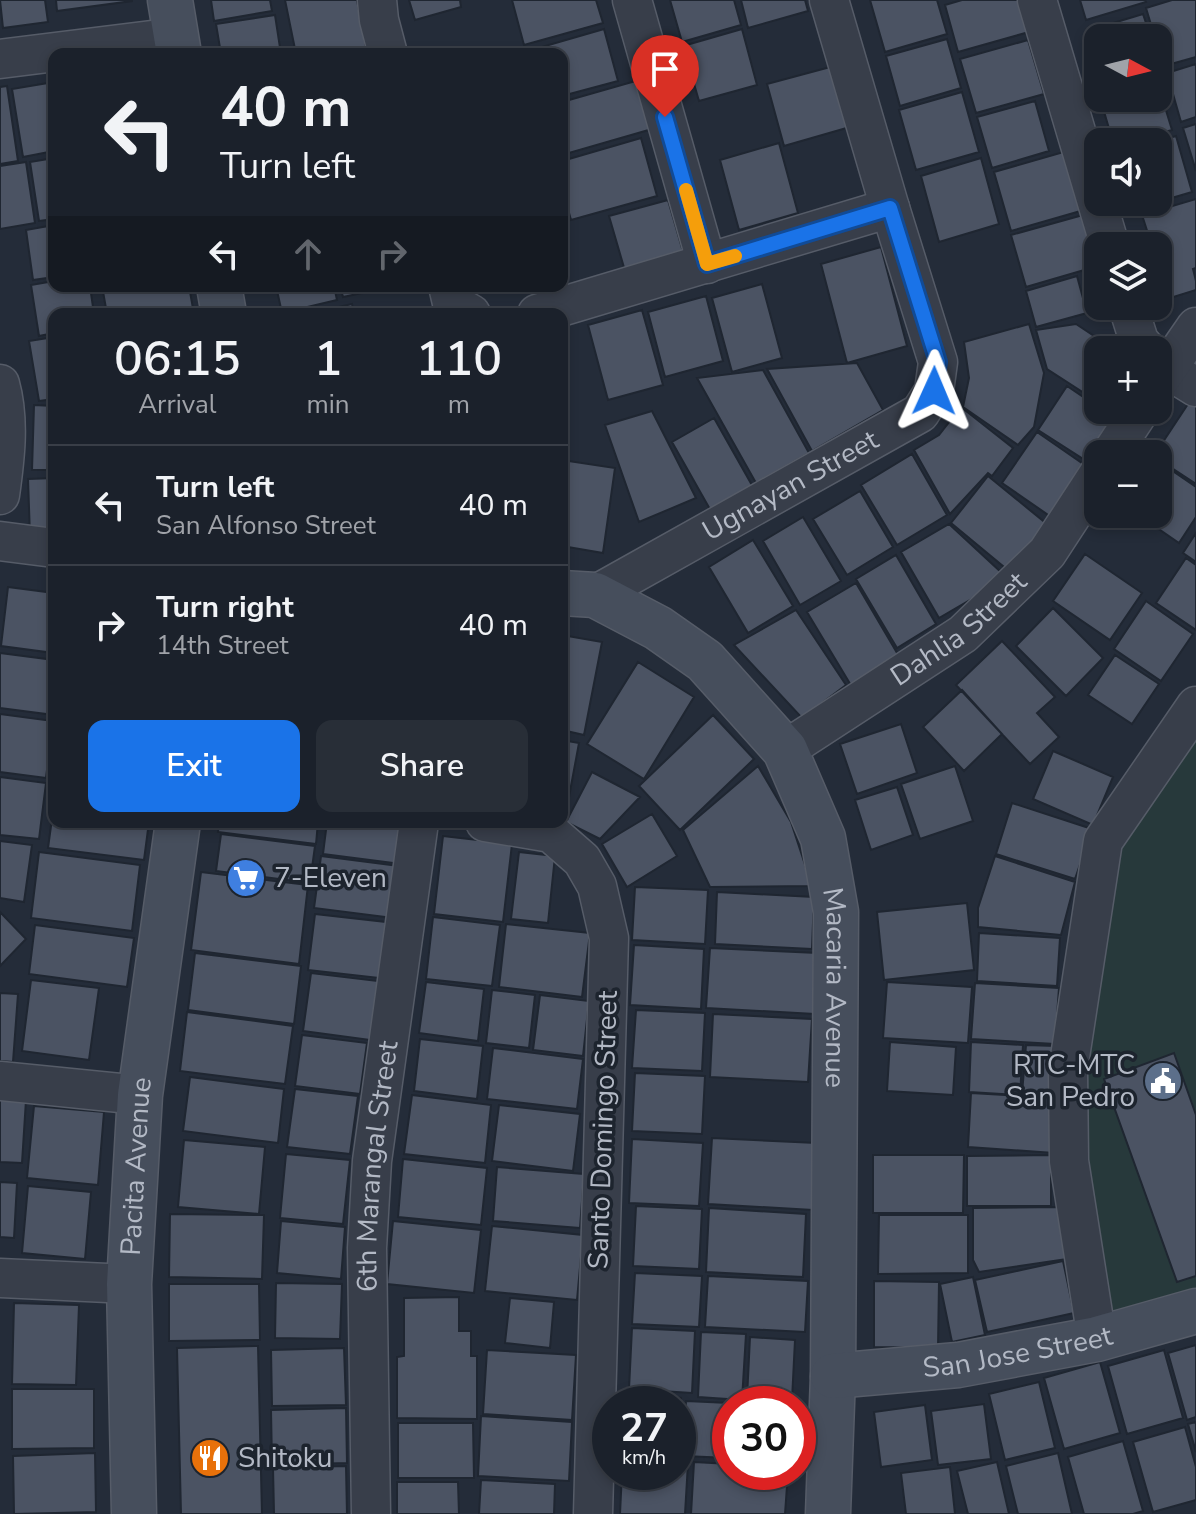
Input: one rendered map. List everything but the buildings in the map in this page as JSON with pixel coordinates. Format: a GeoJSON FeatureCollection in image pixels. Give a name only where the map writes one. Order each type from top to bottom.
{"type":"FeatureCollection","features":[{"type":"Feature","properties":{"kind":"street"},"geometry":{"type":"LineString","coordinates":[[377,0],[386,48]]}},
{"type":"Feature","properties":{"kind":"street"},"geometry":{"type":"LineString","coordinates":[[632,0],[707,264]]}},
{"type":"Feature","properties":{"kind":"street","name":"Ugnayan Street"},"geometry":{"type":"LineString","coordinates":[[579,594],[920,413],[934,391],[938,362],[829,0]]}},
{"type":"Feature","properties":{"kind":"street"},"geometry":{"type":"LineString","coordinates":[[1037,0],[1106,232]]}},
{"type":"Feature","properties":{"kind":"street"},"geometry":{"type":"LineString","coordinates":[[66,48],[175,30]]}},
{"type":"Feature","properties":{"kind":"street"},"geometry":{"type":"LineString","coordinates":[[0,59],[48,51]]}},
{"type":"Feature","properties":{"kind":"street"},"geometry":{"type":"LineString","coordinates":[[557,308],[890,208]]}},
{"type":"Feature","properties":{"kind":"street"},"geometry":{"type":"LineString","coordinates":[[449,292],[452,303],[461,308]]}},
{"type":"Feature","properties":{"kind":"street"},"geometry":{"type":"LineString","coordinates":[[1172,360],[1196,327]]}},
{"type":"Feature","properties":{"kind":"street"},"geometry":{"type":"LineString","coordinates":[[0,384],[3,395],[0,495]]}},
{"type":"Feature","properties":{"kind":"street","name":"Dahlia Street"},"geometry":{"type":"LineString","coordinates":[[785,750],[963,634],[1047,553],[1084,496]]}},
{"type":"Feature","properties":{"kind":"street"},"geometry":{"type":"LineString","coordinates":[[0,541],[48,547]]}},
{"type":"Feature","properties":{"kind":"street","name":"Macaria Avenue"},"geometry":{"type":"LineString","coordinates":[[579,594],[658,628],[705,661],[785,750],[823,838],[836,912],[833,1376],[828,1514]]}},
{"type":"Feature","properties":{"kind":"street"},"geometry":{"type":"LineString","coordinates":[[1097,1339],[1069,1161],[1068,1070],[1098,871],[1103,841],[1196,706]]}},
{"type":"Feature","properties":{"kind":"street","name":"Pacita Avenue"},"geometry":{"type":"LineString","coordinates":[[134,1514],[129,1284],[140,1095],[177,828]]}},
{"type":"Feature","properties":{"kind":"street","name":"6th Marangal Street"},"geometry":{"type":"LineString","coordinates":[[371,1514],[367,1248],[372,1161],[418,828]]}},
{"type":"Feature","properties":{"kind":"street","name":"Santo Domingo Street"},"geometry":{"type":"LineString","coordinates":[[521,828],[551,833],[582,860],[597,886],[609,938],[593,1514]]}},
{"type":"Feature","properties":{"kind":"street"},"geometry":{"type":"LineString","coordinates":[[0,1081],[140,1095]]}},
{"type":"Feature","properties":{"kind":"street"},"geometry":{"type":"LineString","coordinates":[[0,1278],[129,1284]]}},
{"type":"Feature","properties":{"kind":"street","name":"San Jose Street"},"geometry":{"type":"LineString","coordinates":[[833,1376],[958,1365],[1097,1339],[1196,1311]]}},
{"type":"Feature","properties":{"kind":"shaded area"},"geometry":{"type":"Polygon","coordinates":[[[1196,706],[1196,1295],[1106,1319],[1069,1161],[1103,841],[1196,706]]]}},
{"type":"Feature","properties":{"kind":"slow traffic"},"geometry":{"type":"LineString","coordinates":[[686,190],[707,264],[735,256]]}},
{"type":"Feature","properties":{"kind":"place","name":"7-Eleven"},"geometry":{"type":"Point","coordinates":[246,878]}},
{"type":"Feature","properties":{"kind":"place","name":"RTC-MTC San Pedro"},"geometry":{"type":"Point","coordinates":[1163,1081]}},
{"type":"Feature","properties":{"kind":"place","name":"Shitoku"},"geometry":{"type":"Point","coordinates":[210,1458]}},
{"type":"Feature","properties":{"kind":"route"},"geometry":{"type":"LineString","coordinates":[[665,117],[707,264],[890,208],[938,362],[934,391]]}}]}
